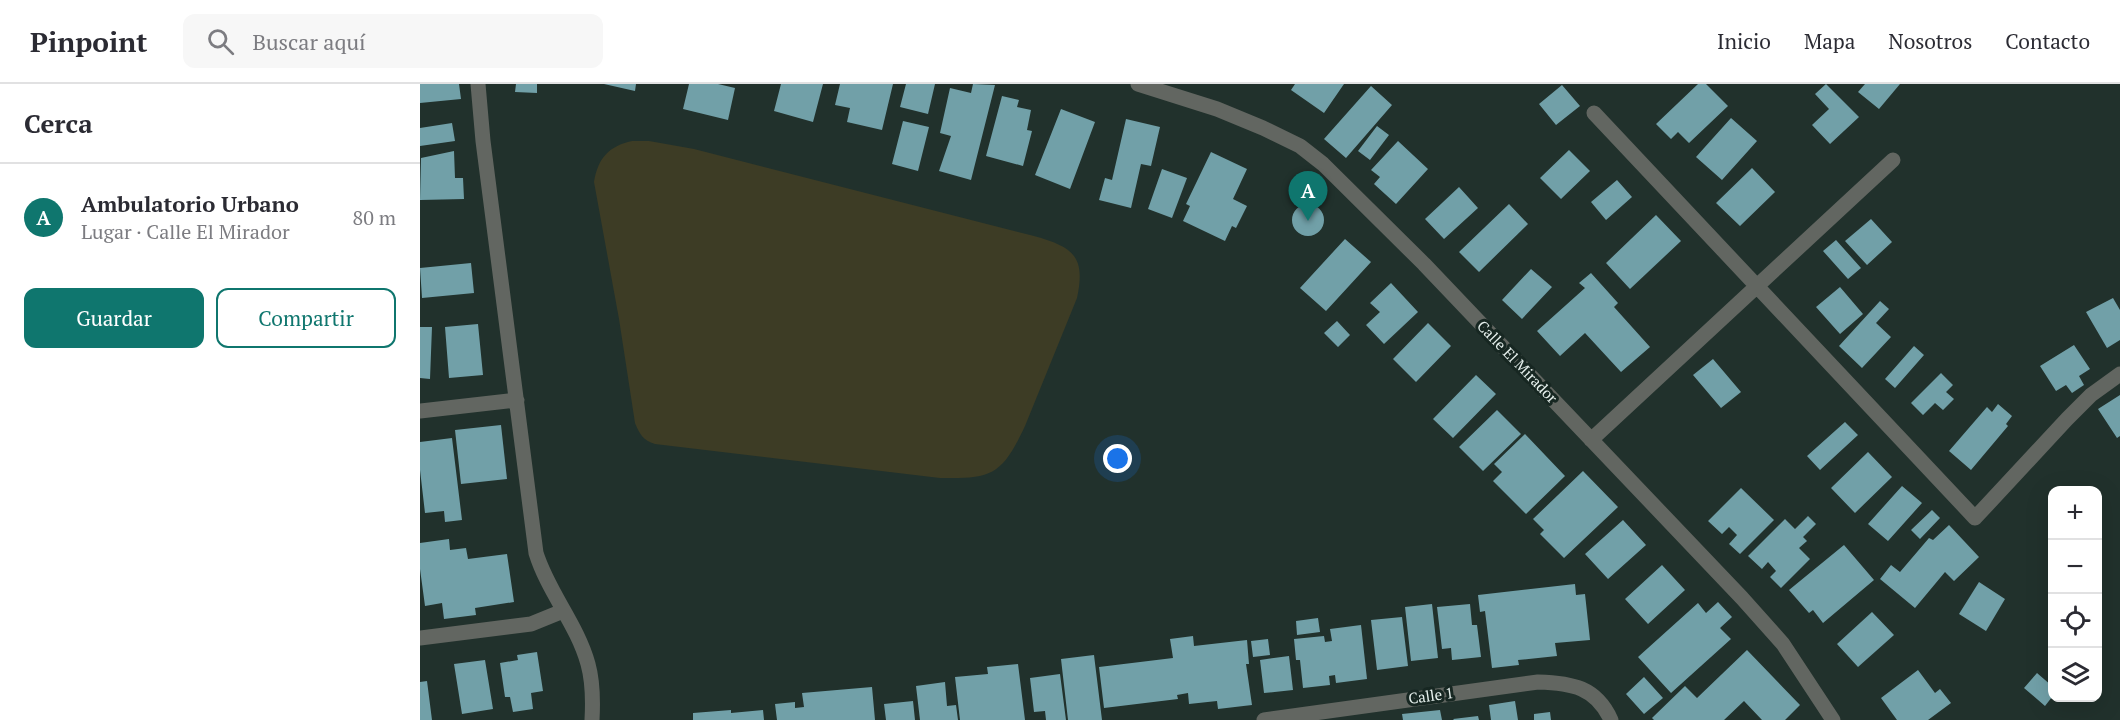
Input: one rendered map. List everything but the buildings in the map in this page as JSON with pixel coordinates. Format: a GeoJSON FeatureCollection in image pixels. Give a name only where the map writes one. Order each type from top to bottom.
{"type":"FeatureCollection","features":[{"type":"Feature","properties":{"kind":"street"},"geometry":{"type":"LineString","coordinates":[[478,84],[483,141],[536,553],[543,573],[588,663],[592,683],[592,720]]}},
{"type":"Feature","properties":{"kind":"street","name":"Calle El Mirador"},"geometry":{"type":"LineString","coordinates":[[1138,84],[1217,109],[1263,128],[1300,146],[1323,164],[1424,264],[1742,598],[1783,644],[1833,720]]}},
{"type":"Feature","properties":{"kind":"street"},"geometry":{"type":"LineString","coordinates":[[1594,113],[1975,518],[2091,395],[2120,374]]}},
{"type":"Feature","properties":{"kind":"street"},"geometry":{"type":"LineString","coordinates":[[1591,440],[1893,160]]}},
{"type":"Feature","properties":{"kind":"street"},"geometry":{"type":"LineString","coordinates":[[420,411],[517,400]]}},
{"type":"Feature","properties":{"kind":"street"},"geometry":{"type":"LineString","coordinates":[[420,638],[531,624],[564,611]]}},
{"type":"Feature","properties":{"kind":"street","name":"Calle 1"},"geometry":{"type":"LineString","coordinates":[[1264,720],[1538,682],[1571,684],[1583,689],[1596,697],[1606,709],[1611,720]]}},
{"type":"Feature","properties":{"kind":"shaded area"},"geometry":{"type":"Polygon","coordinates":[[[632,141],[649,141],[694,149],[1034,236],[1058,244],[1074,255],[1080,272],[1077,298],[1025,426],[1002,464],[984,475],[940,478],[655,444],[645,439],[635,423],[594,182],[598,166],[606,154],[617,146],[632,141]]]}},
{"type":"Feature","properties":{"kind":"place","name":"Ambulatorio Urbano"},"geometry":{"type":"Point","coordinates":[1308,221]}}]}
